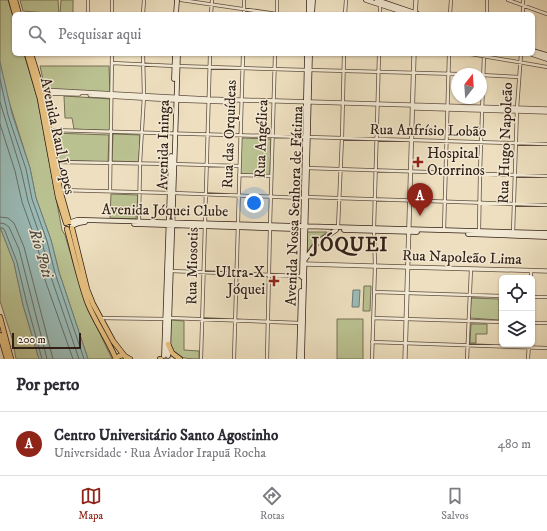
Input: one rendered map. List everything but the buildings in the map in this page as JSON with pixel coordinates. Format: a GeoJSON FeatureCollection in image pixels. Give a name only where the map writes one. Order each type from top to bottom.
{"type":"FeatureCollection","features":[{"type":"Feature","properties":{"kind":"main road"},"geometry":{"type":"LineString","coordinates":[[11,0],[14,12]]}},
{"type":"Feature","properties":{"kind":"main road"},"geometry":{"type":"LineString","coordinates":[[15,0],[18,12]]}},
{"type":"Feature","properties":{"kind":"main road"},"geometry":{"type":"LineString","coordinates":[[178,12],[179,0]]}},
{"type":"Feature","properties":{"kind":"main road"},"geometry":{"type":"LineString","coordinates":[[309,0],[309,12]]}},
{"type":"Feature","properties":{"kind":"main road"},"geometry":{"type":"LineString","coordinates":[[312,0],[312,12]]}},
{"type":"Feature","properties":{"kind":"main road"},"geometry":{"type":"LineString","coordinates":[[366,0],[380,1],[410,12]]}},
{"type":"Feature","properties":{"kind":"main road"},"geometry":{"type":"LineString","coordinates":[[380,1],[405,12]]}},
{"type":"Feature","properties":{"kind":"main road"},"geometry":{"type":"LineString","coordinates":[[535,52],[547,55]]}},
{"type":"Feature","properties":{"kind":"main road"},"geometry":{"type":"LineString","coordinates":[[535,55],[547,59]]}},
{"type":"Feature","properties":{"kind":"main road","name":"Avenida Raul Lopes"},"geometry":{"type":"LineString","coordinates":[[28,56],[40,99],[58,197],[69,225],[80,278],[88,303],[97,323],[110,344],[116,359]]}},
{"type":"Feature","properties":{"kind":"main road","name":"Avenida Raul Lopes"},"geometry":{"type":"LineString","coordinates":[[32,56],[42,91],[60,190],[87,289],[100,318],[113,341],[126,357],[130,359]]}},
{"type":"Feature","properties":{"kind":"main road","name":"Avenida Ininga"},"geometry":{"type":"LineString","coordinates":[[165,358],[168,344],[176,56]]}},
{"type":"Feature","properties":{"kind":"main road","name":"Avenida Nossa Senhora de Fátima"},"geometry":{"type":"LineString","coordinates":[[300,359],[309,56]]}},
{"type":"Feature","properties":{"kind":"main road"},"geometry":{"type":"LineString","coordinates":[[40,99],[43,109],[46,110]]}},
{"type":"Feature","properties":{"kind":"main road","name":"Avenida Nossa Senhora de Fátima"},"geometry":{"type":"LineString","coordinates":[[304,198],[307,168],[306,137]]}},
{"type":"Feature","properties":{"kind":"main road","name":"Avenida Jóquei Clube"},"geometry":{"type":"LineString","coordinates":[[69,225],[77,220],[171,224]]}},
{"type":"Feature","properties":{"kind":"main road","name":"Avenida Jóquei Clube"},"geometry":{"type":"LineString","coordinates":[[69,225],[84,222],[238,225],[547,236]]}},
{"type":"Feature","properties":{"kind":"main road","name":"Avenida Ininga"},"geometry":{"type":"LineString","coordinates":[[165,358],[172,271],[171,224]]}},
{"type":"Feature","properties":{"kind":"main road","name":"Avenida Nossa Senhora de Fátima"},"geometry":{"type":"LineString","coordinates":[[300,359],[305,262],[303,228]]}},
{"type":"Feature","properties":{"kind":"main road"},"geometry":{"type":"LineString","coordinates":[[305,262],[308,253],[317,242],[337,228]]}},
{"type":"Feature","properties":{"kind":"main road","name":"Avenida Jóquei Clube"},"geometry":{"type":"LineString","coordinates":[[409,230],[444,230],[479,233]]}},
{"type":"Feature","properties":{"kind":"main road","name":"Avenida Jóquei Clube"},"geometry":{"type":"LineString","coordinates":[[513,234],[547,233]]}},
{"type":"Feature","properties":{"kind":"main road"},"geometry":{"type":"LineString","coordinates":[[0,318],[7,359]]}},
{"type":"Feature","properties":{"kind":"main road"},"geometry":{"type":"LineString","coordinates":[[0,335],[11,359]]}},
{"type":"Feature","properties":{"kind":"main road"},"geometry":{"type":"LineString","coordinates":[[168,344],[172,353],[180,359]]}},
{"type":"Feature","properties":{"kind":"main road"},"geometry":{"type":"LineString","coordinates":[[116,359],[119,356],[126,357]]}},
{"type":"Feature","properties":{"kind":"main road"},"geometry":{"type":"LineString","coordinates":[[165,358],[176,359]]}},
{"type":"Feature","properties":{"kind":"street"},"geometry":{"type":"LineString","coordinates":[[88,0],[88,12]]}},
{"type":"Feature","properties":{"kind":"street"},"geometry":{"type":"LineString","coordinates":[[112,0],[112,12]]}},
{"type":"Feature","properties":{"kind":"street"},"geometry":{"type":"LineString","coordinates":[[143,12],[144,0]]}},
{"type":"Feature","properties":{"kind":"street"},"geometry":{"type":"LineString","coordinates":[[179,0],[260,12]]}},
{"type":"Feature","properties":{"kind":"street"},"geometry":{"type":"LineString","coordinates":[[211,12],[212,0]]}},
{"type":"Feature","properties":{"kind":"street"},"geometry":{"type":"LineString","coordinates":[[244,0],[244,10]]}},
{"type":"Feature","properties":{"kind":"street"},"geometry":{"type":"LineString","coordinates":[[277,0],[277,12]]}},
{"type":"Feature","properties":{"kind":"street"},"geometry":{"type":"LineString","coordinates":[[345,12],[346,0]]}},
{"type":"Feature","properties":{"kind":"street"},"geometry":{"type":"LineString","coordinates":[[416,0],[416,12]]}},
{"type":"Feature","properties":{"kind":"street"},"geometry":{"type":"LineString","coordinates":[[450,12],[451,0]]}},
{"type":"Feature","properties":{"kind":"street"},"geometry":{"type":"LineString","coordinates":[[487,12],[488,0]]}},
{"type":"Feature","properties":{"kind":"street"},"geometry":{"type":"LineString","coordinates":[[508,0],[547,14]]}},
{"type":"Feature","properties":{"kind":"street"},"geometry":{"type":"LineString","coordinates":[[523,0],[523,12]]}},
{"type":"Feature","properties":{"kind":"street"},"geometry":{"type":"LineString","coordinates":[[380,1],[380,12]]}},
{"type":"Feature","properties":{"kind":"street"},"geometry":{"type":"LineString","coordinates":[[110,191],[112,56]]}},
{"type":"Feature","properties":{"kind":"street"},"geometry":{"type":"LineString","coordinates":[[139,222],[140,163],[144,97],[143,56]]}},
{"type":"Feature","properties":{"kind":"street","name":"Rua Miosotis"},"geometry":{"type":"LineString","coordinates":[[200,359],[204,273],[204,225],[210,56]]}},
{"type":"Feature","properties":{"kind":"street","name":"Rua das Orquídeas"},"geometry":{"type":"LineString","coordinates":[[234,359],[243,56]]}},
{"type":"Feature","properties":{"kind":"street","name":"Rua Angélica"},"geometry":{"type":"LineString","coordinates":[[267,359],[275,56]]}},
{"type":"Feature","properties":{"kind":"street"},"geometry":{"type":"LineString","coordinates":[[337,228],[341,169],[344,56]]}},
{"type":"Feature","properties":{"kind":"street"},"geometry":{"type":"LineString","coordinates":[[372,359],[375,266],[375,170],[379,56]]}},
{"type":"Feature","properties":{"kind":"street"},"geometry":{"type":"LineString","coordinates":[[405,359],[414,56]]}},
{"type":"Feature","properties":{"kind":"street"},"geometry":{"type":"LineString","coordinates":[[444,230],[449,56]]}},
{"type":"Feature","properties":{"kind":"street"},"geometry":{"type":"LineString","coordinates":[[483,68],[484,56]]}},
{"type":"Feature","properties":{"kind":"street"},"geometry":{"type":"LineString","coordinates":[[488,56],[547,67]]}},
{"type":"Feature","properties":{"kind":"street","name":"Rua Hugo Napoleão"},"geometry":{"type":"LineString","coordinates":[[513,234],[517,110],[521,56]]}},
{"type":"Feature","properties":{"kind":"street"},"geometry":{"type":"LineString","coordinates":[[112,63],[448,74]]}},
{"type":"Feature","properties":{"kind":"street"},"geometry":{"type":"LineString","coordinates":[[487,75],[519,77]]}},
{"type":"Feature","properties":{"kind":"street"},"geometry":{"type":"LineString","coordinates":[[42,91],[208,101],[547,111]]}},
{"type":"Feature","properties":{"kind":"street"},"geometry":{"type":"LineString","coordinates":[[343,105],[355,103],[377,106]]}},
{"type":"Feature","properties":{"kind":"street"},"geometry":{"type":"LineString","coordinates":[[479,233],[482,104]]}},
{"type":"Feature","properties":{"kind":"street","name":"Rua Anfrísio Lobão"},"geometry":{"type":"LineString","coordinates":[[50,130],[547,144]]}},
{"type":"Feature","properties":{"kind":"street"},"geometry":{"type":"LineString","coordinates":[[56,162],[111,162],[239,166]]}},
{"type":"Feature","properties":{"kind":"street"},"geometry":{"type":"LineString","coordinates":[[307,168],[547,176]]}},
{"type":"Feature","properties":{"kind":"street"},"geometry":{"type":"LineString","coordinates":[[239,175],[271,176]]}},
{"type":"Feature","properties":{"kind":"street"},"geometry":{"type":"LineString","coordinates":[[60,190],[547,204]]}},
{"type":"Feature","properties":{"kind":"street","name":"Rua Napoleão Lima"},"geometry":{"type":"LineString","coordinates":[[305,262],[375,266],[547,271]]}},
{"type":"Feature","properties":{"kind":"street"},"geometry":{"type":"LineString","coordinates":[[467,359],[471,269]]}},
{"type":"Feature","properties":{"kind":"street"},"geometry":{"type":"LineString","coordinates":[[172,271],[302,276]]}},
{"type":"Feature","properties":{"kind":"street"},"geometry":{"type":"LineString","coordinates":[[374,292],[499,296]]}},
{"type":"Feature","properties":{"kind":"street"},"geometry":{"type":"LineString","coordinates":[[535,297],[547,297]]}},
{"type":"Feature","properties":{"kind":"street"},"geometry":{"type":"LineString","coordinates":[[100,318],[168,318],[300,322]]}},
{"type":"Feature","properties":{"kind":"street"},"geometry":{"type":"LineString","coordinates":[[373,318],[499,322]]}},
{"type":"Feature","properties":{"kind":"street"},"geometry":{"type":"LineString","coordinates":[[535,323],[547,323]]}},
{"type":"Feature","properties":{"kind":"street"},"geometry":{"type":"LineString","coordinates":[[372,342],[499,346]]}},
{"type":"Feature","properties":{"kind":"street"},"geometry":{"type":"LineString","coordinates":[[528,359],[529,347]]}},
{"type":"Feature","properties":{"kind":"street"},"geometry":{"type":"LineString","coordinates":[[535,347],[547,348]]}},
{"type":"Feature","properties":{"kind":"green space"},"geometry":{"type":"Polygon","coordinates":[[[0,0],[8,0],[12,13],[12,56],[25,56],[37,97],[62,230],[65,235],[77,276],[95,323],[112,359],[88,359],[59,272],[51,240],[36,198],[30,168],[6,92],[0,62],[0,0]]]}},
{"type":"Feature","properties":{"kind":"green space"},"geometry":{"type":"Polygon","coordinates":[[[20,0],[58,0],[59,12],[23,11],[20,0]]]}},
{"type":"Feature","properties":{"kind":"green space"},"geometry":{"type":"Polygon","coordinates":[[[61,0],[73,0],[73,12],[60,12],[61,0]]]}},
{"type":"Feature","properties":{"kind":"green space"},"geometry":{"type":"Polygon","coordinates":[[[40,66],[109,66],[110,93],[45,89],[40,66]]]}},
{"type":"Feature","properties":{"kind":"green space"},"geometry":{"type":"Polygon","coordinates":[[[64,96],[111,99],[110,131],[74,129],[72,118],[65,118],[64,96]]]}},
{"type":"Feature","properties":{"kind":"green space"},"geometry":{"type":"Polygon","coordinates":[[[53,133],[109,135],[108,162],[58,160],[53,133]]]}},
{"type":"Feature","properties":{"kind":"green space"},"geometry":{"type":"Polygon","coordinates":[[[113,134],[140,135],[139,162],[112,161],[113,134]]]}},
{"type":"Feature","properties":{"kind":"green space"},"geometry":{"type":"Polygon","coordinates":[[[241,138],[271,139],[270,176],[240,174],[241,138]]]}},
{"type":"Feature","properties":{"kind":"green space"},"geometry":{"type":"Polygon","coordinates":[[[111,194],[138,195],[136,219],[110,218],[111,194]]]}},
{"type":"Feature","properties":{"kind":"green space"},"geometry":{"type":"Polygon","coordinates":[[[0,227],[14,263],[23,305],[39,359],[16,359],[12,338],[0,301],[0,227]]]}},
{"type":"Feature","properties":{"kind":"green space"},"geometry":{"type":"Polygon","coordinates":[[[306,232],[327,232],[313,243],[306,253],[306,232]]]}},
{"type":"Feature","properties":{"kind":"green space"},"geometry":{"type":"Polygon","coordinates":[[[364,286],[371,286],[370,311],[363,311],[364,286]]]}},
{"type":"Feature","properties":{"kind":"green space"},"geometry":{"type":"Polygon","coordinates":[[[471,298],[499,299],[499,320],[470,318],[471,298]]]}},
{"type":"Feature","properties":{"kind":"green space"},"geometry":{"type":"Polygon","coordinates":[[[337,319],[363,319],[363,359],[337,359],[337,319]]]}},
{"type":"Feature","properties":{"kind":"green space"},"geometry":{"type":"Polygon","coordinates":[[[170,320],[184,321],[184,350],[199,351],[199,359],[181,357],[175,354],[172,350],[170,345],[170,320]]]}},
{"type":"Feature","properties":{"kind":"green space"},"geometry":{"type":"Polygon","coordinates":[[[471,324],[487,324],[487,334],[476,334],[476,343],[470,343],[471,324]]]}},
{"type":"Feature","properties":{"kind":"water","name":"Rio Poti"},"geometry":{"type":"Polygon","coordinates":[[[0,62],[12,114],[30,168],[36,198],[51,240],[59,272],[88,359],[39,359],[23,305],[14,263],[0,227],[0,62]]]}},
{"type":"Feature","properties":{"kind":"water"},"geometry":{"type":"Polygon","coordinates":[[[353,290],[360,290],[359,307],[352,307],[353,290]]]}},
{"type":"Feature","properties":{"kind":"place","name":"Hospital Otorrinos"},"geometry":{"type":"Point","coordinates":[418,162]}},
{"type":"Feature","properties":{"kind":"place","name":"Centro Universitário Santo Agostinho"},"geometry":{"type":"Point","coordinates":[420,216]}},
{"type":"Feature","properties":{"kind":"place","name":"Ultra-X Jóquei"},"geometry":{"type":"Point","coordinates":[274,281]}},
{"type":"Feature","properties":{"kind":"district","name":"JÓQUEI"},"geometry":{"type":"Point","coordinates":[350,244]}}]}
